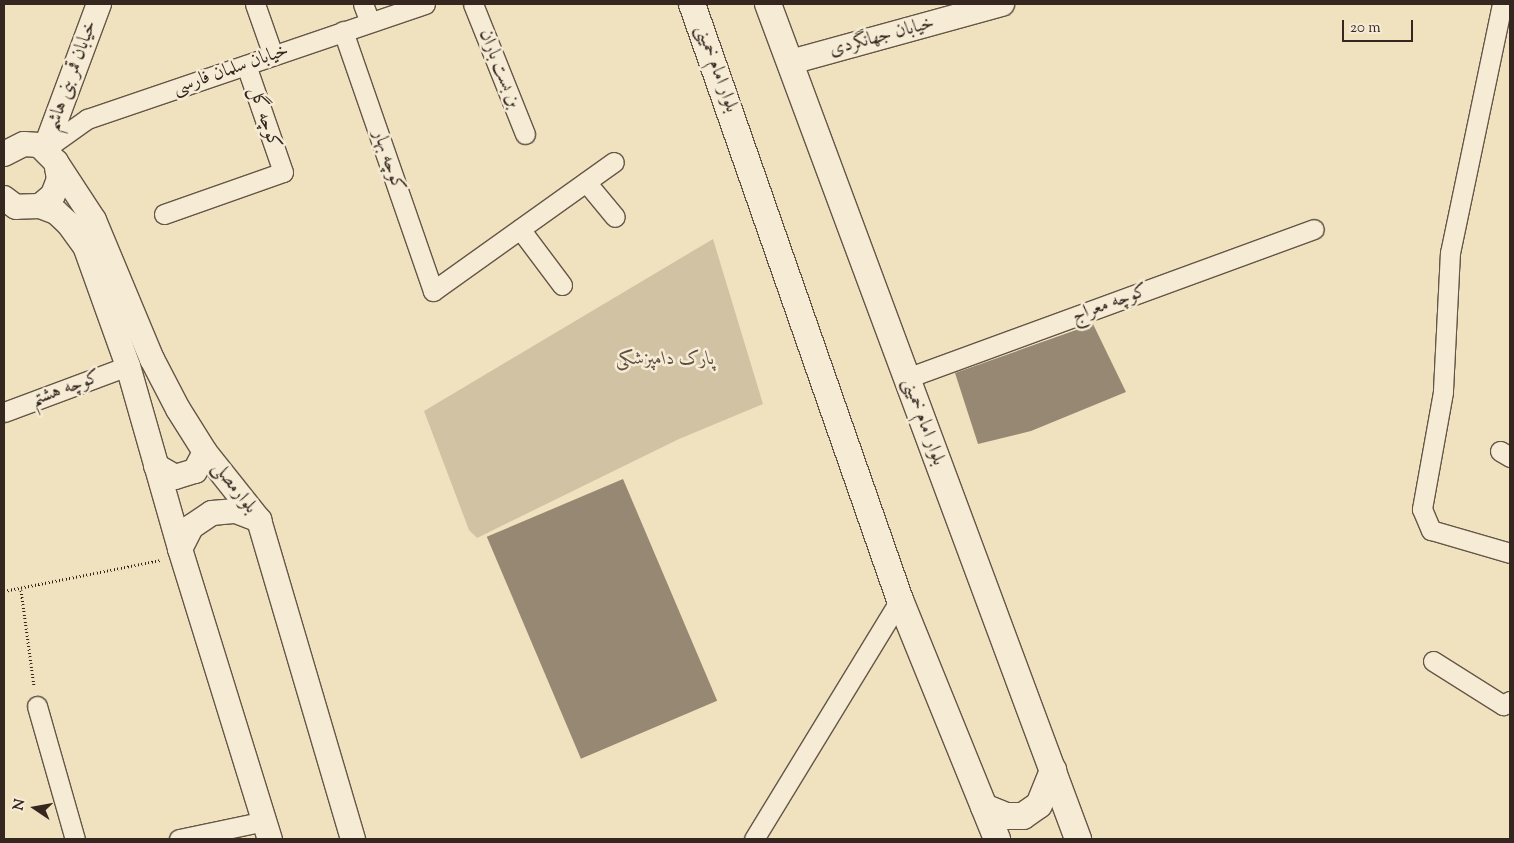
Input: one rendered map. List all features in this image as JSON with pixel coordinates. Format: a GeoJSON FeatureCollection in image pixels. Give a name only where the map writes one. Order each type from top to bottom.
{"type":"FeatureCollection","features":[{"type":"Feature","properties":{"kind":"main road","name":"بلوار امام خمینی"},"geometry":{"type":"LineString","coordinates":[[692,4],[900,600],[997,839]]}},
{"type":"Feature","properties":{"kind":"main road","name":"بلوار امام خمینی"},"geometry":{"type":"LineString","coordinates":[[768,4],[1078,839]]}},
{"type":"Feature","properties":{"kind":"main road"},"geometry":{"type":"LineString","coordinates":[[984,807],[1006,816],[1023,816],[1039,805],[1053,770]]}},
{"type":"Feature","properties":{"kind":"street","name":"خیابان قمر بنی هاشم"},"geometry":{"type":"LineString","coordinates":[[50,155],[98,4]]}},
{"type":"Feature","properties":{"kind":"street"},"geometry":{"type":"LineString","coordinates":[[255,4],[274,55]]}},
{"type":"Feature","properties":{"kind":"street"},"geometry":{"type":"LineString","coordinates":[[363,4],[370,22]]}},
{"type":"Feature","properties":{"kind":"street","name":"خیابان سلمان فارسی"},"geometry":{"type":"LineString","coordinates":[[50,155],[87,119],[425,4]]}},
{"type":"Feature","properties":{"kind":"street","name":"بن بست باران"},"geometry":{"type":"LineString","coordinates":[[473,4],[525,134]]}},
{"type":"Feature","properties":{"kind":"street","name":"خیابان جهانگردی"},"geometry":{"type":"LineString","coordinates":[[791,62],[1002,4]]}},
{"type":"Feature","properties":{"kind":"street"},"geometry":{"type":"LineString","coordinates":[[1502,4],[1450,252],[1443,392],[1422,509],[1431,530],[1510,553]]}},
{"type":"Feature","properties":{"kind":"street","name":"کوچه بهار"},"geometry":{"type":"LineString","coordinates":[[343,31],[433,291],[520,229]]}},
{"type":"Feature","properties":{"kind":"street","name":"کوچه گل"},"geometry":{"type":"LineString","coordinates":[[164,214],[283,172],[246,65]]}},
{"type":"Feature","properties":{"kind":"street"},"geometry":{"type":"LineString","coordinates":[[5,149],[24,144],[50,155],[57,187],[40,206]]}},
{"type":"Feature","properties":{"kind":"street","name":"بلوارمصلی"},"geometry":{"type":"LineString","coordinates":[[50,155],[94,220],[152,359],[205,452],[259,520],[353,839]]}},
{"type":"Feature","properties":{"kind":"street"},"geometry":{"type":"LineString","coordinates":[[562,285],[520,229],[614,162]]}},
{"type":"Feature","properties":{"kind":"street"},"geometry":{"type":"LineString","coordinates":[[586,182],[615,217]]}},
{"type":"Feature","properties":{"kind":"street"},"geometry":{"type":"LineString","coordinates":[[6,205],[24,208],[40,206],[56,212],[79,234],[128,366],[181,552],[268,830],[179,839]]}},
{"type":"Feature","properties":{"kind":"street","name":"کوچه معراج"},"geometry":{"type":"LineString","coordinates":[[906,378],[1314,229]]}},
{"type":"Feature","properties":{"kind":"street","name":"کوچه هشتم"},"geometry":{"type":"LineString","coordinates":[[4,412],[128,366]]}},
{"type":"Feature","properties":{"kind":"street"},"geometry":{"type":"LineString","coordinates":[[156,466],[175,477],[195,471],[205,452]]}},
{"type":"Feature","properties":{"kind":"street"},"geometry":{"type":"LineString","coordinates":[[181,552],[191,527],[212,513],[236,511],[259,520]]}},
{"type":"Feature","properties":{"kind":"street"},"geometry":{"type":"LineString","coordinates":[[754,839],[900,600]]}},
{"type":"Feature","properties":{"kind":"street"},"geometry":{"type":"LineString","coordinates":[[1433,661],[1503,705],[1510,702]]}},
{"type":"Feature","properties":{"kind":"street"},"geometry":{"type":"LineString","coordinates":[[37,706],[75,839]]}},
{"type":"Feature","properties":{"kind":"path"},"geometry":{"type":"LineString","coordinates":[[4,591],[21,590],[181,552]]}},
{"type":"Feature","properties":{"kind":"path"},"geometry":{"type":"LineString","coordinates":[[21,590],[37,706]]}},
{"type":"Feature","properties":{"kind":"green space","name":"پارک دامپزشکی"},"geometry":{"type":"Polygon","coordinates":[[[713,239],[763,404],[679,439],[477,538],[469,530],[424,411],[713,239]]]}},
{"type":"Feature","properties":{"kind":"building"},"geometry":{"type":"Polygon","coordinates":[[[1093,324],[1126,392],[1031,431],[978,444],[955,373],[1093,324]]]}},
{"type":"Feature","properties":{"kind":"building"},"geometry":{"type":"Polygon","coordinates":[[[623,479],[717,701],[581,759],[487,537],[623,479]]]}}]}
